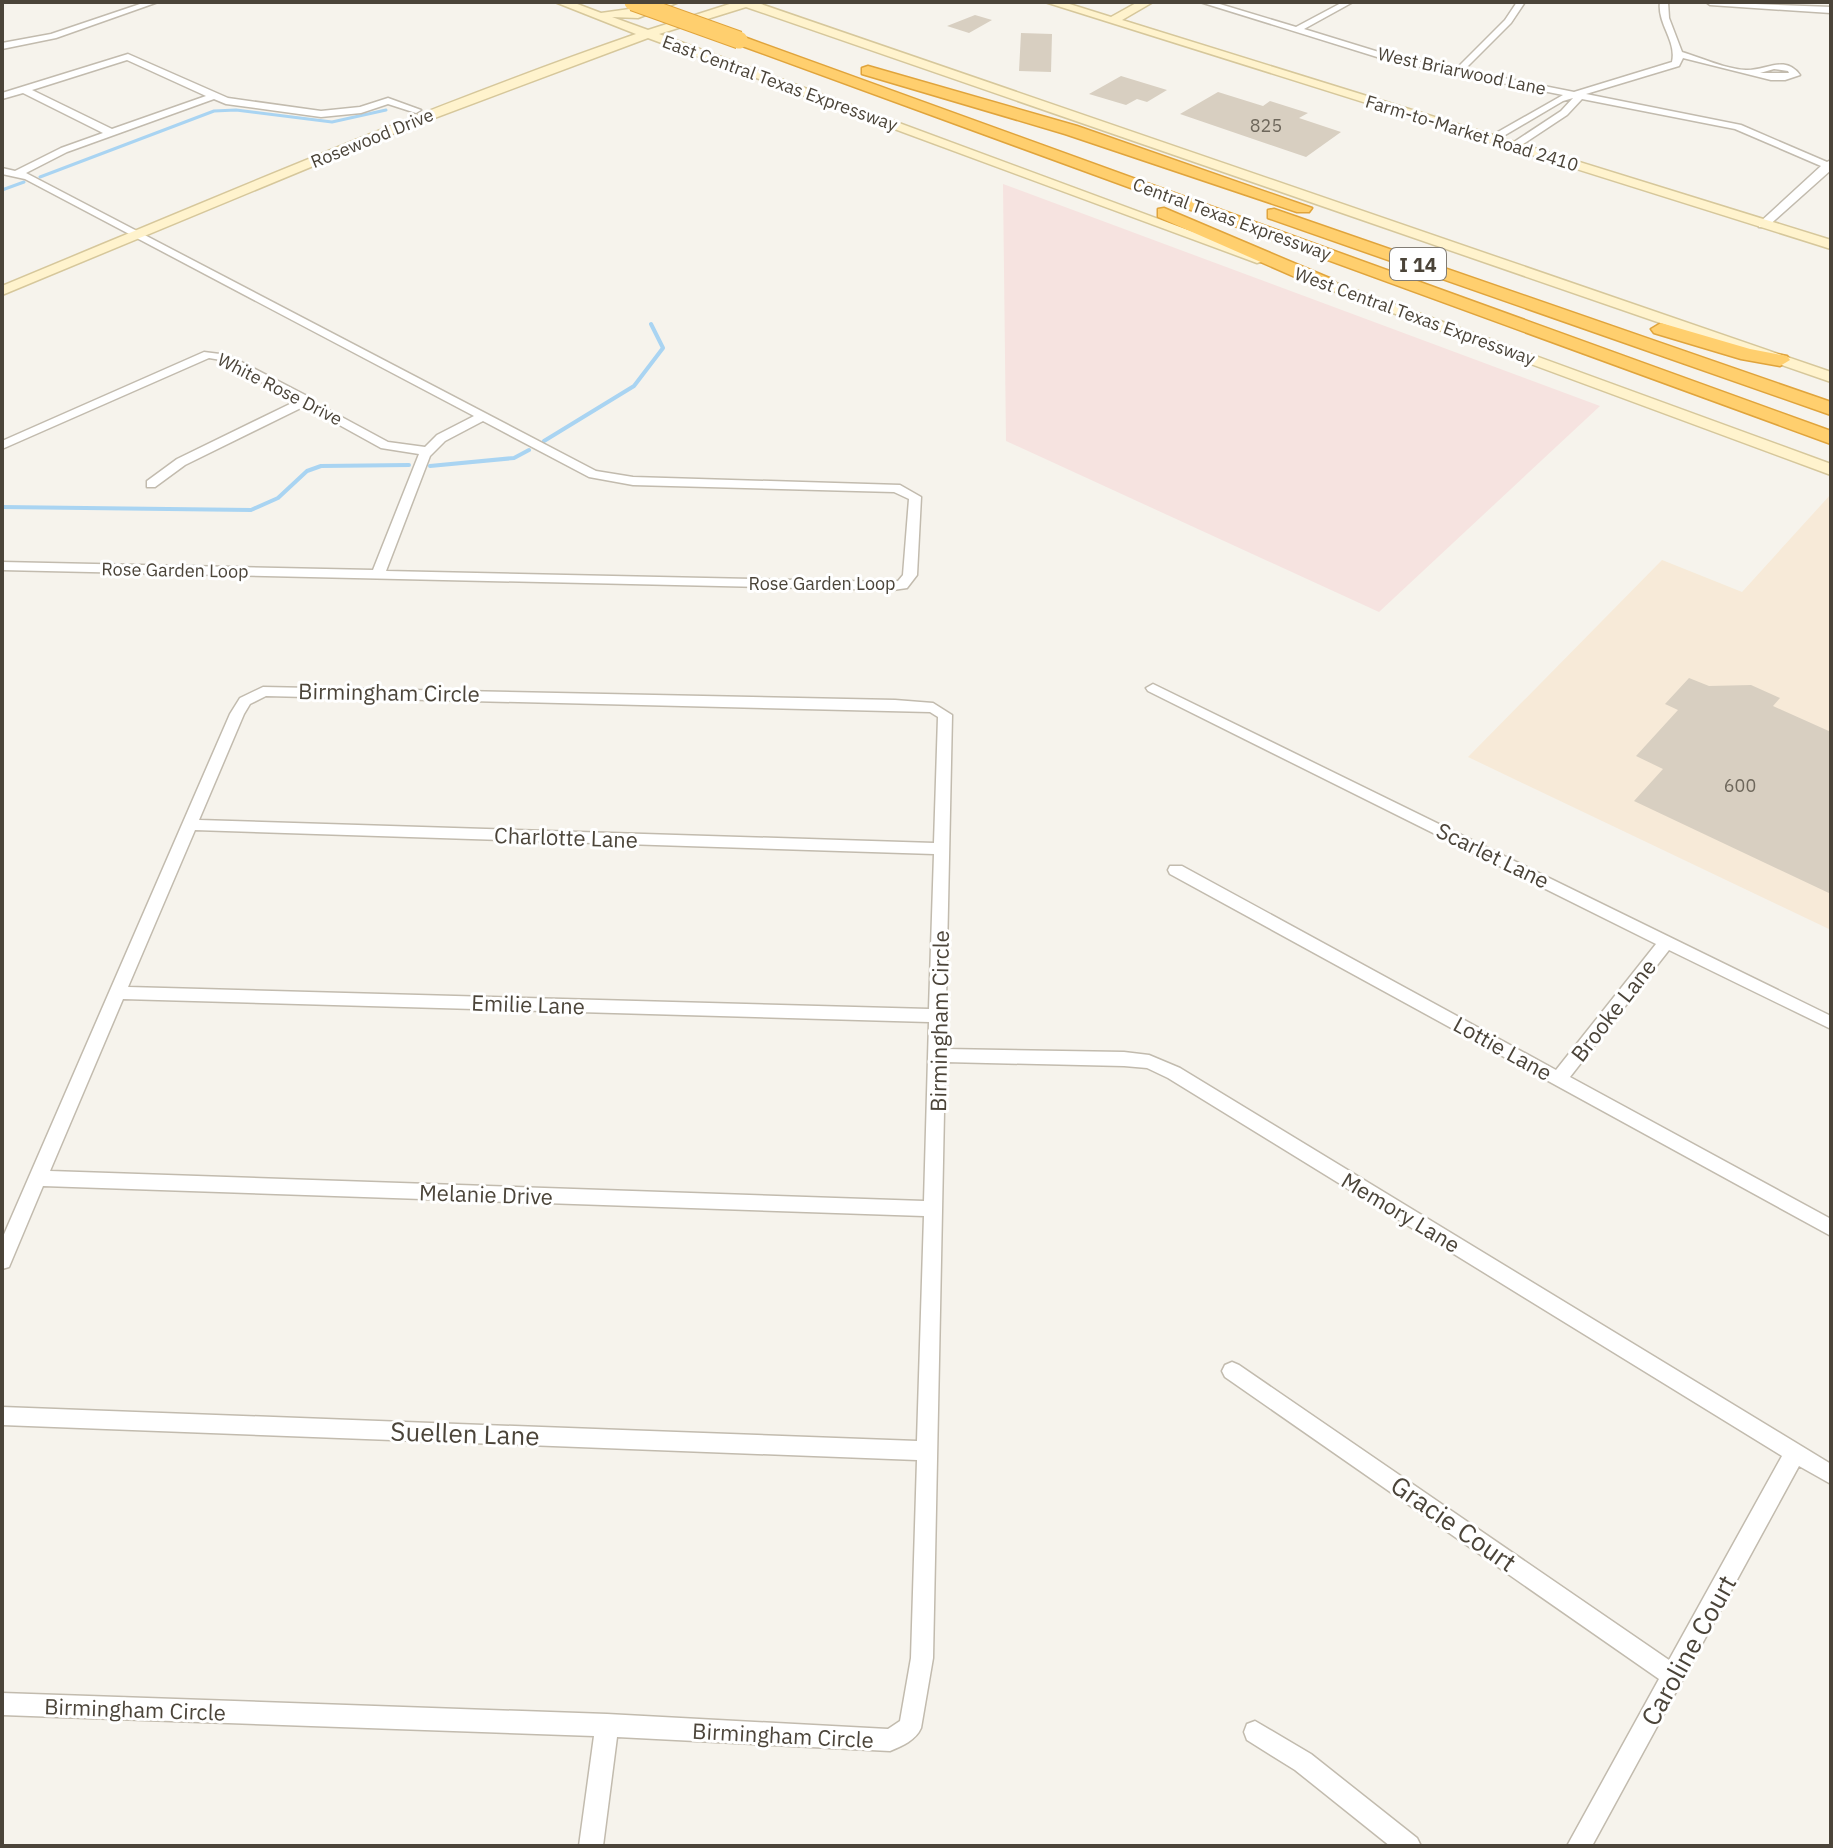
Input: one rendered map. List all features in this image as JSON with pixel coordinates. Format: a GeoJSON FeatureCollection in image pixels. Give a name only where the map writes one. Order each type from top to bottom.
{"type":"FeatureCollection","features":[{"type":"Feature","properties":{"kind":"highway","name":"Central Texas Expressway"},"geometry":{"type":"LineString","coordinates":[[633,2],[1831,438]]}},
{"type":"Feature","properties":{"kind":"highway","name":"Central Texas Expressway"},"geometry":{"type":"LineString","coordinates":[[671,2],[1831,409]]}},
{"type":"Feature","properties":{"kind":"highway"},"geometry":{"type":"LineString","coordinates":[[868,71],[901,78],[1161,159],[1634,321],[1748,355],[1780,360]]}},
{"type":"Feature","properties":{"kind":"highway"},"geometry":{"type":"LineString","coordinates":[[937,112],[992,140],[1327,284]]}},
{"type":"Feature","properties":{"kind":"main road","name":"East Central Texas Expressway"},"geometry":{"type":"LineString","coordinates":[[561,2],[998,164]]}},
{"type":"Feature","properties":{"kind":"main road"},"geometry":{"type":"LineString","coordinates":[[586,11],[638,14],[671,2]]}},
{"type":"Feature","properties":{"kind":"main road","name":"Rosewood Drive"},"geometry":{"type":"LineString","coordinates":[[2,279],[129,233],[604,48],[637,31],[724,2]]}},
{"type":"Feature","properties":{"kind":"main road"},"geometry":{"type":"LineString","coordinates":[[746,2],[1831,377]]}},
{"type":"Feature","properties":{"kind":"main road","name":"Rosewood Drive"},"geometry":{"type":"LineString","coordinates":[[2,291],[129,233],[576,44],[746,2]]}},
{"type":"Feature","properties":{"kind":"main road"},"geometry":{"type":"LineString","coordinates":[[779,2],[790,18]]}},
{"type":"Feature","properties":{"kind":"main road","name":"Farm-to-Market Road 2410"},"geometry":{"type":"LineString","coordinates":[[1051,2],[1831,245]]}},
{"type":"Feature","properties":{"kind":"main road"},"geometry":{"type":"LineString","coordinates":[[1112,21],[1147,2]]}},
{"type":"Feature","properties":{"kind":"main road"},"geometry":{"type":"LineString","coordinates":[[586,11],[600,21],[600,32]]}},
{"type":"Feature","properties":{"kind":"main road"},"geometry":{"type":"LineString","coordinates":[[700,54],[693,43],[694,33],[716,23],[748,17],[790,18]]}},
{"type":"Feature","properties":{"kind":"main road"},"geometry":{"type":"LineString","coordinates":[[604,48],[650,43],[681,47]]}},
{"type":"Feature","properties":{"kind":"main road","name":"West Central Texas Expressway"},"geometry":{"type":"LineString","coordinates":[[998,164],[1831,470]]}},
{"type":"Feature","properties":{"kind":"street"},"geometry":{"type":"LineString","coordinates":[[2,46],[53,36],[154,2]]}},
{"type":"Feature","properties":{"kind":"street","name":"West Briarwood Lane"},"geometry":{"type":"LineString","coordinates":[[1204,2],[1393,59],[1738,127],[1830,165]]}},
{"type":"Feature","properties":{"kind":"street"},"geometry":{"type":"LineString","coordinates":[[1297,30],[1349,2]]}},
{"type":"Feature","properties":{"kind":"street"},"geometry":{"type":"LineString","coordinates":[[1459,71],[1477,49],[1508,23],[1521,2]]}},
{"type":"Feature","properties":{"kind":"street"},"geometry":{"type":"LineString","coordinates":[[1492,139],[1560,99],[1676,64],[1679,54],[1661,11],[1664,2]]}},
{"type":"Feature","properties":{"kind":"street"},"geometry":{"type":"LineString","coordinates":[[1710,2],[1831,10]]}},
{"type":"Feature","properties":{"kind":"street"},"geometry":{"type":"LineString","coordinates":[[1679,54],[1752,72]]}},
{"type":"Feature","properties":{"kind":"street"},"geometry":{"type":"LineString","coordinates":[[2,96],[123,57],[226,101],[321,114],[361,110],[388,101],[416,110]]}},
{"type":"Feature","properties":{"kind":"street"},"geometry":{"type":"LineString","coordinates":[[23,89],[112,133]]}},
{"type":"Feature","properties":{"kind":"street"},"geometry":{"type":"LineString","coordinates":[[1514,146],[1564,113],[1581,95]]}},
{"type":"Feature","properties":{"kind":"street"},"geometry":{"type":"LineString","coordinates":[[17,174],[64,150],[214,96]]}},
{"type":"Feature","properties":{"kind":"street"},"geometry":{"type":"LineString","coordinates":[[1763,225],[1830,165]]}},
{"type":"Feature","properties":{"kind":"street","name":"Rose Garden Loop"},"geometry":{"type":"LineString","coordinates":[[2,171],[17,174],[580,468],[608,479],[902,489],[915,497],[910,575],[902,585],[893,586],[2,566]]}},
{"type":"Feature","properties":{"kind":"street","name":"White Rose Drive"},"geometry":{"type":"LineString","coordinates":[[2,445],[208,354],[224,357],[385,445],[427,451]]}},
{"type":"Feature","properties":{"kind":"street"},"geometry":{"type":"LineString","coordinates":[[151,484],[181,462],[307,400]]}},
{"type":"Feature","properties":{"kind":"street"},"geometry":{"type":"LineString","coordinates":[[378,575],[427,451],[441,438],[483,416]]}},
{"type":"Feature","properties":{"kind":"street","name":"Scarlet Lane"},"geometry":{"type":"LineString","coordinates":[[1153,688],[1831,1023]]}},
{"type":"Feature","properties":{"kind":"street","name":"Birmingham Circle"},"geometry":{"type":"LineString","coordinates":[[2,1261],[245,701],[263,691],[895,705],[933,708],[945,715],[922,1658],[910,1728],[890,1740],[607,1725],[2,1704]]}},
{"type":"Feature","properties":{"kind":"street","name":"Charlotte Lane"},"geometry":{"type":"LineString","coordinates":[[189,825],[943,849]]}},
{"type":"Feature","properties":{"kind":"street","name":"Lottie Lane"},"geometry":{"type":"LineString","coordinates":[[1176,870],[1831,1228]]}},
{"type":"Feature","properties":{"kind":"street","name":"Brooke Lane"},"geometry":{"type":"LineString","coordinates":[[1559,1079],[1667,941]]}},
{"type":"Feature","properties":{"kind":"street","name":"Emilie Lane"},"geometry":{"type":"LineString","coordinates":[[117,993],[939,1016]]}},
{"type":"Feature","properties":{"kind":"street","name":"Memory Lane"},"geometry":{"type":"LineString","coordinates":[[938,1055],[1124,1059],[1149,1062],[1174,1073],[1831,1475]]}},
{"type":"Feature","properties":{"kind":"street","name":"Melanie Drive"},"geometry":{"type":"LineString","coordinates":[[38,1178],[934,1209]]}},
{"type":"Feature","properties":{"kind":"street","name":"Gracie Court"},"geometry":{"type":"LineString","coordinates":[[1232,1371],[1674,1676]]}},
{"type":"Feature","properties":{"kind":"street","name":"Suellen Lane"},"geometry":{"type":"LineString","coordinates":[[2,1416],[928,1451]]}},
{"type":"Feature","properties":{"kind":"street","name":"Caroline Court"},"geometry":{"type":"LineString","coordinates":[[1579,1846],[1795,1453]]}},
{"type":"Feature","properties":{"kind":"street"},"geometry":{"type":"LineString","coordinates":[[591,1846],[607,1725]]}},
{"type":"Feature","properties":{"kind":"street"},"geometry":{"type":"LineString","coordinates":[[1255,1732],[1303,1762],[1409,1846]]}},
{"type":"Feature","properties":{"kind":"shaded area"},"geometry":{"type":"Polygon","coordinates":[[[1003,184],[1600,406],[1379,612],[1006,441],[1003,184]]]}},
{"type":"Feature","properties":{"kind":"shaded area"},"geometry":{"type":"Polygon","coordinates":[[[1831,494],[1831,930],[1468,757],[1662,560],[1742,592],[1831,494]]]}},
{"type":"Feature","properties":{"kind":"building"},"geometry":{"type":"Polygon","coordinates":[[[975,15],[992,20],[969,33],[947,26],[975,15]]]}},
{"type":"Feature","properties":{"kind":"building"},"geometry":{"type":"Polygon","coordinates":[[[1021,33],[1052,34],[1051,72],[1019,71],[1021,33]]]}},
{"type":"Feature","properties":{"kind":"building"},"geometry":{"type":"Polygon","coordinates":[[[1121,76],[1167,90],[1147,102],[1137,99],[1126,105],[1089,94],[1121,76]]]}},
{"type":"Feature","properties":{"kind":"building"},"geometry":{"type":"Polygon","coordinates":[[[1218,92],[1263,106],[1270,101],[1308,113],[1299,118],[1341,132],[1306,157],[1180,114],[1218,92]]]}},
{"type":"Feature","properties":{"kind":"building"},"geometry":{"type":"Polygon","coordinates":[[[1689,678],[1709,686],[1751,685],[1780,698],[1773,706],[1831,732],[1831,894],[1634,801],[1663,769],[1636,756],[1678,710],[1665,704],[1689,678]]]}},
{"type":"Feature","properties":{"kind":"waterway"},"geometry":{"type":"LineString","coordinates":[[40,177],[214,111],[236,110],[332,122],[386,110]]}},
{"type":"Feature","properties":{"kind":"waterway"},"geometry":{"type":"LineString","coordinates":[[2,190],[24,182]]}},
{"type":"Feature","properties":{"kind":"waterway"},"geometry":{"type":"LineString","coordinates":[[544,441],[634,386],[663,348],[651,324]]}},
{"type":"Feature","properties":{"kind":"waterway"},"geometry":{"type":"LineString","coordinates":[[430,466],[514,458],[529,450]]}},
{"type":"Feature","properties":{"kind":"waterway"},"geometry":{"type":"LineString","coordinates":[[2,507],[251,510],[278,498],[307,471],[321,466],[409,465]]}}]}
